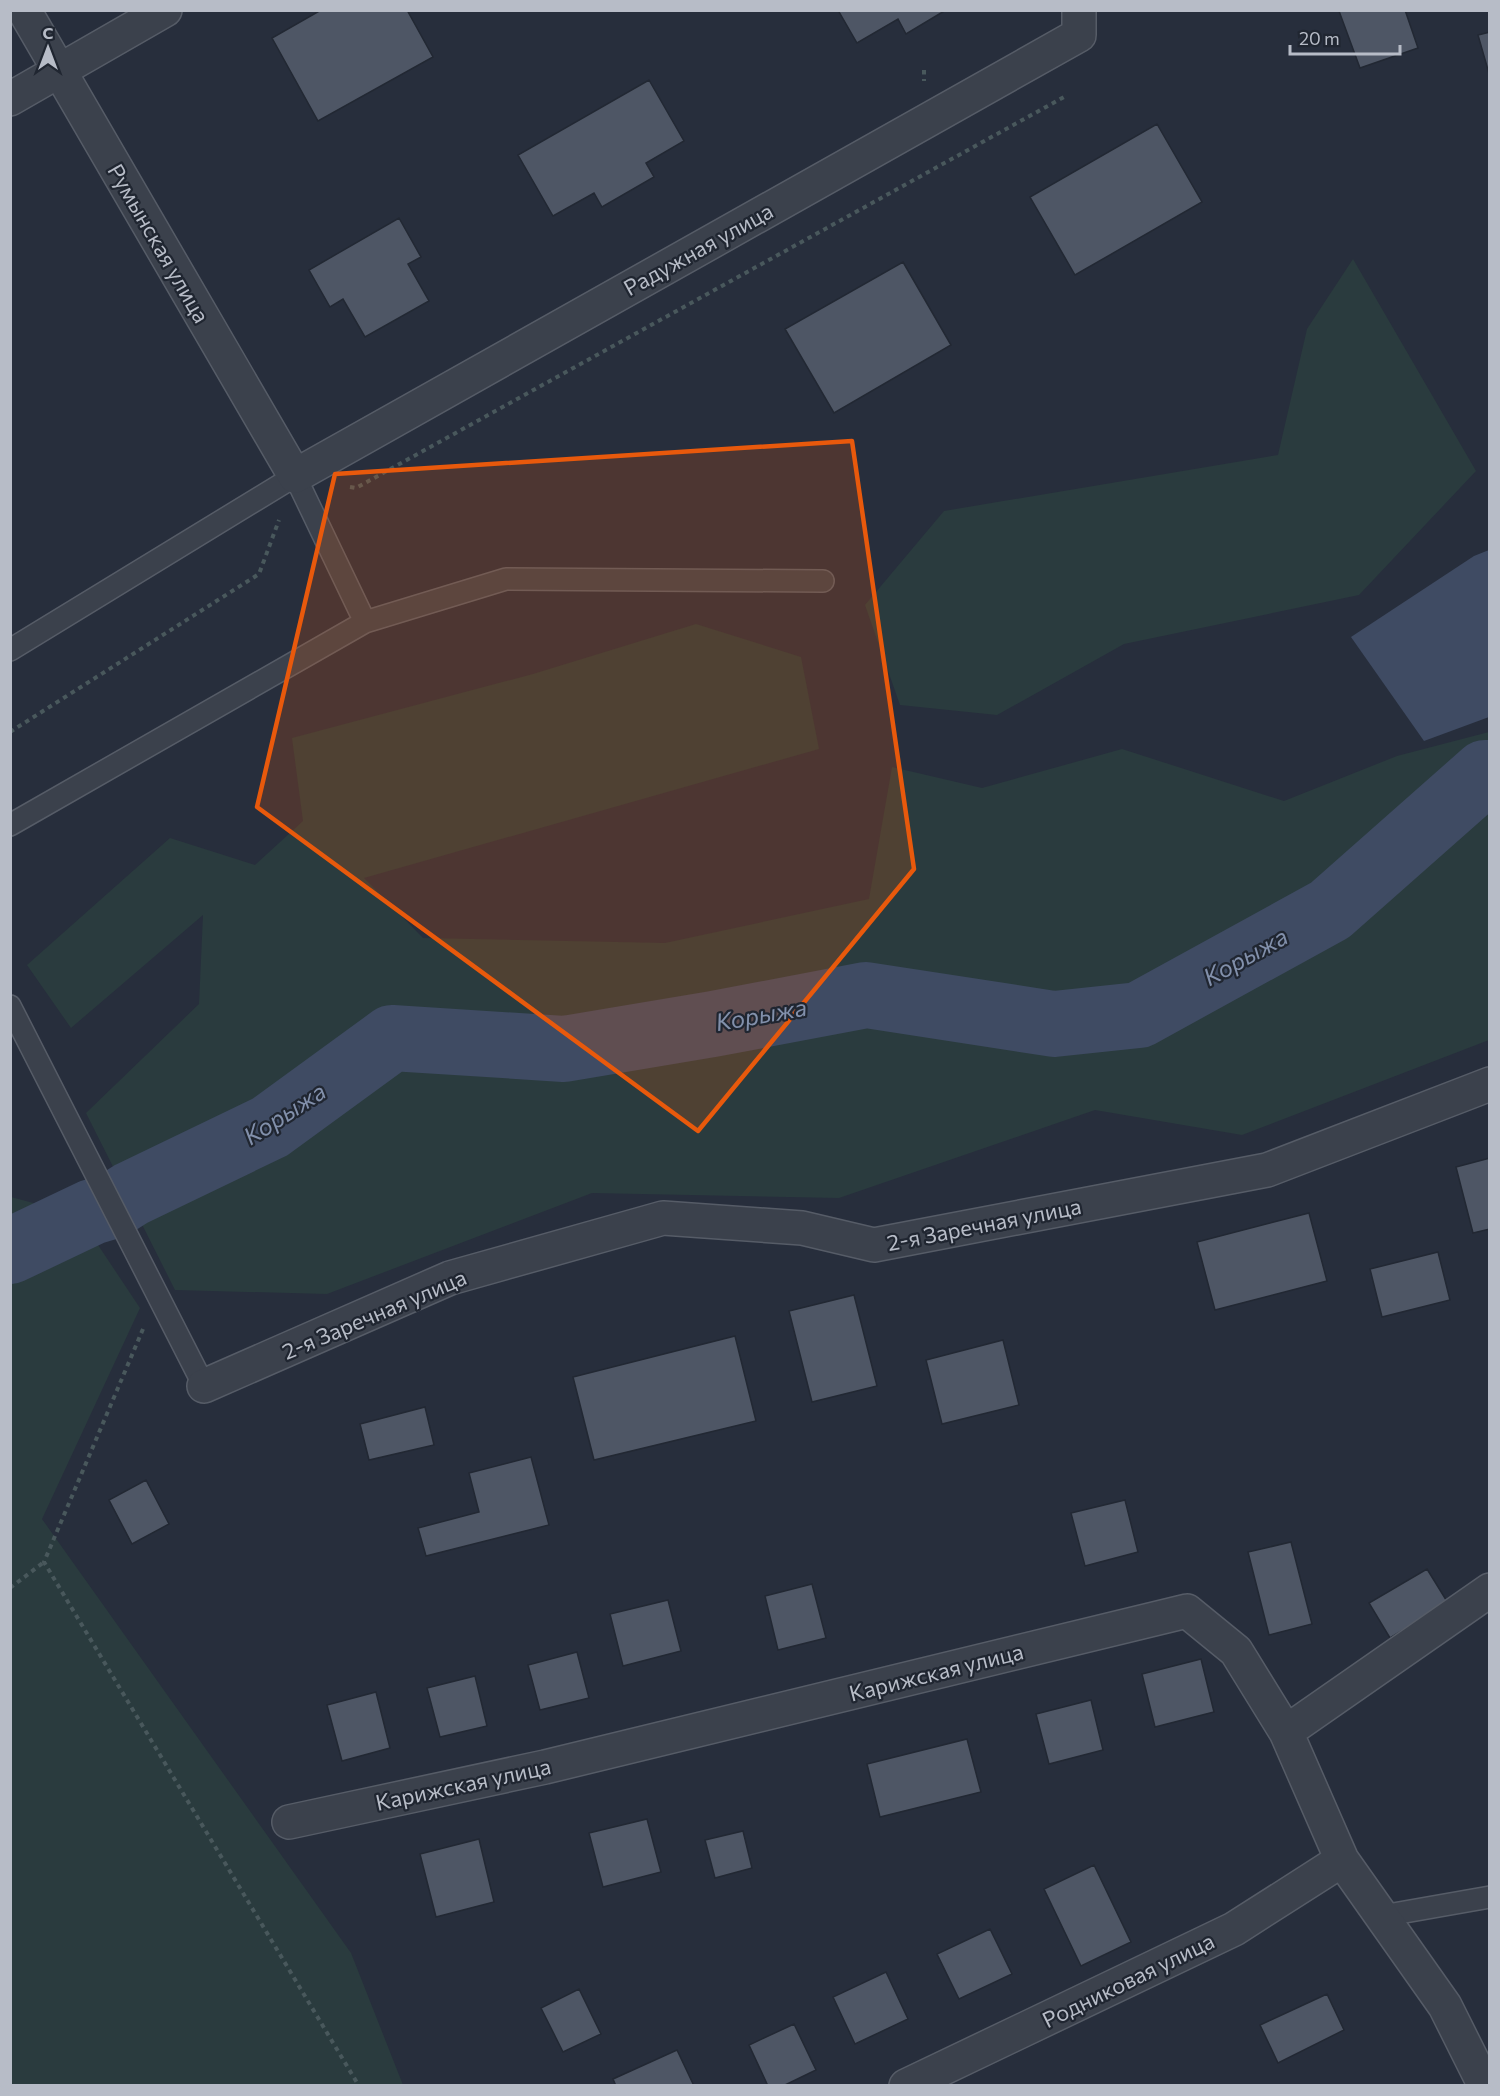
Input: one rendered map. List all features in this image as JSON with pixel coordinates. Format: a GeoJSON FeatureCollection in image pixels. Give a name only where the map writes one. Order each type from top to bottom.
{"type":"FeatureCollection","features":[{"type":"Feature","properties":{"kind":"street","name":"Румынская улица"},"geometry":{"type":"LineString","coordinates":[[24,10],[295,476]]}},
{"type":"Feature","properties":{"kind":"street"},"geometry":{"type":"LineString","coordinates":[[10,99],[165,10]]}},
{"type":"Feature","properties":{"kind":"street","name":"Радужная улица"},"geometry":{"type":"LineString","coordinates":[[295,476],[1079,35],[1079,10]]}},
{"type":"Feature","properties":{"kind":"street","name":"2-я Заречная улица"},"geometry":{"type":"LineString","coordinates":[[204,1386],[450,1278],[663,1218],[802,1227],[874,1245],[1267,1170],[1490,1084]]}},
{"type":"Feature","properties":{"kind":"street"},"geometry":{"type":"LineString","coordinates":[[1485,2085],[1445,2006],[1341,1860],[1286,1732],[1490,1590]]}},
{"type":"Feature","properties":{"kind":"street","name":"Карижская улица"},"geometry":{"type":"LineString","coordinates":[[289,1822],[545,1767],[1187,1611],[1236,1651],[1286,1732]]}},
{"type":"Feature","properties":{"kind":"street","name":"Родниковая улица"},"geometry":{"type":"LineString","coordinates":[[906,2085],[1234,1929],[1341,1860]]}},
{"type":"Feature","properties":{"kind":"lane"},"geometry":{"type":"LineString","coordinates":[[10,650],[295,476],[365,622]]}},
{"type":"Feature","properties":{"kind":"lane"},"geometry":{"type":"LineString","coordinates":[[10,825],[365,622],[506,579],[823,581]]}},
{"type":"Feature","properties":{"kind":"lane"},"geometry":{"type":"LineString","coordinates":[[10,1006],[204,1386]]}},
{"type":"Feature","properties":{"kind":"lane"},"geometry":{"type":"LineString","coordinates":[[1382,1917],[1490,1897]]}},
{"type":"Feature","properties":{"kind":"path"},"geometry":{"type":"LineString","coordinates":[[924,70],[924,91]]}},
{"type":"Feature","properties":{"kind":"path"},"geometry":{"type":"LineString","coordinates":[[10,732],[259,574],[295,476],[356,488],[1064,97]]}},
{"type":"Feature","properties":{"kind":"path"},"geometry":{"type":"LineString","coordinates":[[10,1587],[44,1562],[158,1295]]}},
{"type":"Feature","properties":{"kind":"path"},"geometry":{"type":"LineString","coordinates":[[44,1562],[359,2085]]}},
{"type":"Feature","properties":{"kind":"highlighted area"},"geometry":{"type":"Polygon","coordinates":[[[852,441],[914,869],[698,1131],[257,807],[335,474],[852,441]]]}},
{"type":"Feature","properties":{"kind":"shaded area"},"geometry":{"type":"Polygon","coordinates":[[[1353,259],[1476,471],[1359,595],[1124,644],[997,715],[900,705],[865,605],[944,511],[1278,455],[1307,329],[1353,259]]]}},
{"type":"Feature","properties":{"kind":"shaded area"},"geometry":{"type":"Polygon","coordinates":[[[696,624],[801,657],[819,749],[364,878],[423,938],[665,943],[869,899],[892,767],[982,788],[1122,749],[1284,801],[1397,756],[1489,732],[1489,1040],[1242,1135],[1095,1110],[839,1198],[592,1193],[327,1294],[175,1290],[86,1113],[199,1004],[203,915],[71,1028],[27,965],[170,838],[255,865],[303,821],[292,738],[533,674],[696,624]]]}},
{"type":"Feature","properties":{"kind":"shaded area"},"geometry":{"type":"Polygon","coordinates":[[[11,1197],[78,1215],[140,1308],[42,1519],[351,1953],[403,2085],[11,2085],[11,1197]]]}},
{"type":"Feature","properties":{"kind":"water"},"geometry":{"type":"Polygon","coordinates":[[[1489,550],[1489,717],[1424,741],[1351,637],[1474,556],[1489,550]]]}},
{"type":"Feature","properties":{"kind":"building"},"geometry":{"type":"Polygon","coordinates":[[[321,10],[407,10],[433,57],[318,121],[272,38],[321,10]]]}},
{"type":"Feature","properties":{"kind":"building"},"geometry":{"type":"Polygon","coordinates":[[[838,10],[946,10],[906,34],[898,19],[857,43],[838,10]]]}},
{"type":"Feature","properties":{"kind":"building"},"geometry":{"type":"Polygon","coordinates":[[[1405,10],[1418,48],[1360,68],[1339,11],[1405,10]]]}},
{"type":"Feature","properties":{"kind":"building"},"geometry":{"type":"Polygon","coordinates":[[[1490,32],[1490,77],[1478,35],[1490,32]]]}},
{"type":"Feature","properties":{"kind":"building"},"geometry":{"type":"Polygon","coordinates":[[[649,80],[684,141],[646,163],[654,177],[602,207],[594,193],[553,216],[518,155],[649,80]]]}},
{"type":"Feature","properties":{"kind":"building"},"geometry":{"type":"Polygon","coordinates":[[[1157,124],[1202,202],[1075,275],[1030,197],[1157,124]]]}},
{"type":"Feature","properties":{"kind":"building"},"geometry":{"type":"Polygon","coordinates":[[[399,218],[421,257],[408,264],[429,301],[365,337],[343,299],[330,307],[309,270],[399,218]]]}},
{"type":"Feature","properties":{"kind":"building"},"geometry":{"type":"Polygon","coordinates":[[[903,262],[951,345],[834,413],[785,329],[903,262]]]}},
{"type":"Feature","properties":{"kind":"building"},"geometry":{"type":"Polygon","coordinates":[[[1490,1158],[1490,1229],[1473,1233],[1456,1167],[1490,1158]]]}},
{"type":"Feature","properties":{"kind":"building"},"geometry":{"type":"Polygon","coordinates":[[[1309,1213],[1327,1281],[1215,1310],[1197,1242],[1309,1213]]]}},
{"type":"Feature","properties":{"kind":"building"},"geometry":{"type":"Polygon","coordinates":[[[1438,1252],[1450,1300],[1382,1317],[1370,1269],[1438,1252]]]}},
{"type":"Feature","properties":{"kind":"building"},"geometry":{"type":"Polygon","coordinates":[[[854,1295],[877,1386],[812,1402],[789,1311],[854,1295]]]}},
{"type":"Feature","properties":{"kind":"building"},"geometry":{"type":"Polygon","coordinates":[[[735,1336],[756,1421],[594,1460],[573,1377],[735,1336]]]}},
{"type":"Feature","properties":{"kind":"building"},"geometry":{"type":"Polygon","coordinates":[[[1003,1340],[1019,1405],[942,1424],[926,1360],[1003,1340]]]}},
{"type":"Feature","properties":{"kind":"building"},"geometry":{"type":"Polygon","coordinates":[[[425,1407],[434,1445],[369,1460],[360,1424],[425,1407]]]}},
{"type":"Feature","properties":{"kind":"building"},"geometry":{"type":"Polygon","coordinates":[[[531,1457],[549,1525],[426,1556],[418,1528],[479,1512],[469,1473],[531,1457]]]}},
{"type":"Feature","properties":{"kind":"building"},"geometry":{"type":"Polygon","coordinates":[[[146,1480],[169,1524],[132,1544],[109,1500],[146,1480]]]}},
{"type":"Feature","properties":{"kind":"building"},"geometry":{"type":"Polygon","coordinates":[[[1125,1500],[1138,1552],[1085,1566],[1071,1513],[1125,1500]]]}},
{"type":"Feature","properties":{"kind":"building"},"geometry":{"type":"Polygon","coordinates":[[[1291,1542],[1312,1624],[1269,1635],[1248,1552],[1291,1542]]]}},
{"type":"Feature","properties":{"kind":"building"},"geometry":{"type":"Polygon","coordinates":[[[1427,1569],[1448,1603],[1390,1638],[1369,1603],[1427,1569]]]}},
{"type":"Feature","properties":{"kind":"building"},"geometry":{"type":"Polygon","coordinates":[[[812,1584],[826,1638],[778,1650],[765,1596],[812,1584]]]}},
{"type":"Feature","properties":{"kind":"building"},"geometry":{"type":"Polygon","coordinates":[[[668,1600],[681,1651],[623,1666],[610,1614],[668,1600]]]}},
{"type":"Feature","properties":{"kind":"building"},"geometry":{"type":"Polygon","coordinates":[[[577,1652],[589,1698],[540,1710],[528,1665],[577,1652]]]}},
{"type":"Feature","properties":{"kind":"building"},"geometry":{"type":"Polygon","coordinates":[[[1201,1659],[1214,1712],[1155,1727],[1142,1674],[1201,1659]]]}},
{"type":"Feature","properties":{"kind":"building"},"geometry":{"type":"Polygon","coordinates":[[[475,1676],[487,1726],[440,1737],[427,1688],[475,1676]]]}},
{"type":"Feature","properties":{"kind":"building"},"geometry":{"type":"Polygon","coordinates":[[[376,1692],[390,1748],[342,1761],[327,1705],[376,1692]]]}},
{"type":"Feature","properties":{"kind":"building"},"geometry":{"type":"Polygon","coordinates":[[[1091,1700],[1103,1750],[1049,1764],[1036,1714],[1091,1700]]]}},
{"type":"Feature","properties":{"kind":"building"},"geometry":{"type":"Polygon","coordinates":[[[967,1739],[981,1792],[880,1817],[867,1764],[967,1739]]]}},
{"type":"Feature","properties":{"kind":"building"},"geometry":{"type":"Polygon","coordinates":[[[647,1819],[661,1872],[603,1887],[589,1833],[647,1819]]]}},
{"type":"Feature","properties":{"kind":"building"},"geometry":{"type":"Polygon","coordinates":[[[743,1831],[752,1868],[715,1878],[705,1840],[743,1831]]]}},
{"type":"Feature","properties":{"kind":"building"},"geometry":{"type":"Polygon","coordinates":[[[479,1839],[494,1902],[436,1917],[420,1854],[479,1839]]]}},
{"type":"Feature","properties":{"kind":"building"},"geometry":{"type":"Polygon","coordinates":[[[1094,1865],[1131,1942],[1081,1966],[1044,1889],[1094,1865]]]}},
{"type":"Feature","properties":{"kind":"building"},"geometry":{"type":"Polygon","coordinates":[[[990,1929],[1012,1974],[959,1999],[937,1954],[990,1929]]]}},
{"type":"Feature","properties":{"kind":"building"},"geometry":{"type":"Polygon","coordinates":[[[886,1972],[908,2019],[855,2044],[833,1997],[886,1972]]]}},
{"type":"Feature","properties":{"kind":"building"},"geometry":{"type":"Polygon","coordinates":[[[579,1989],[601,2034],[563,2052],[541,2008],[579,1989]]]}},
{"type":"Feature","properties":{"kind":"building"},"geometry":{"type":"Polygon","coordinates":[[[1327,1994],[1344,2030],[1278,2063],[1260,2025],[1327,1994]]]}},
{"type":"Feature","properties":{"kind":"building"},"geometry":{"type":"Polygon","coordinates":[[[794,2024],[816,2070],[783,2086],[768,2086],[749,2045],[794,2024]]]}},
{"type":"Feature","properties":{"kind":"building"},"geometry":{"type":"Polygon","coordinates":[[[677,2050],[694,2086],[616,2086],[613,2079],[677,2050]]]}},
{"type":"Feature","properties":{"kind":"waterway","name":"Корыжа"},"geometry":{"type":"LineString","coordinates":[[10,1251],[92,1212],[112,1206],[131,1194],[270,1127],[392,1038],[564,1049],[866,995],[1054,1024],[1139,1015],[1330,910],[1485,773],[1490,773]]}}]}
